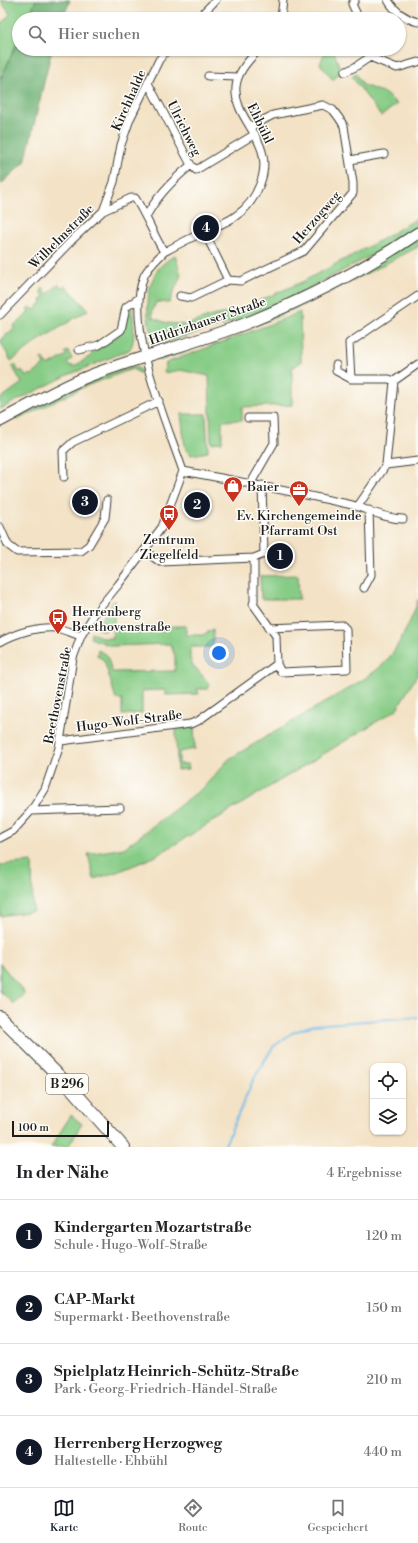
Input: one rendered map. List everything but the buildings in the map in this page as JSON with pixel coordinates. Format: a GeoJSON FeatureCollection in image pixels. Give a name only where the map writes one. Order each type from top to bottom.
{"type":"FeatureCollection","features":[{"type":"Feature","properties":{"kind":"main road","name":"Hildrizhauser Straße"},"geometry":{"type":"LineString","coordinates":[[0,422],[88,377],[145,356],[245,323],[282,308],[362,267],[418,233]]}},
{"type":"Feature","properties":{"kind":"main road","name":"B 296"},"geometry":{"type":"LineString","coordinates":[[0,1017],[62,1078],[124,1147]]}},
{"type":"Feature","properties":{"kind":"street"},"geometry":{"type":"LineString","coordinates":[[204,12],[216,0]]}},
{"type":"Feature","properties":{"kind":"street"},"geometry":{"type":"LineString","coordinates":[[282,12],[283,0]]}},
{"type":"Feature","properties":{"kind":"street"},"geometry":{"type":"LineString","coordinates":[[355,0],[352,4],[356,12]]}},
{"type":"Feature","properties":{"kind":"street"},"geometry":{"type":"LineString","coordinates":[[391,1],[398,12]]}},
{"type":"Feature","properties":{"kind":"street"},"geometry":{"type":"LineString","coordinates":[[406,17],[418,22]]}},
{"type":"Feature","properties":{"kind":"street","name":"Kirchhalde"},"geometry":{"type":"LineString","coordinates":[[103,211],[114,182],[121,145],[130,119],[162,56]]}},
{"type":"Feature","properties":{"kind":"street","name":"Ehbühl"},"geometry":{"type":"LineString","coordinates":[[145,356],[142,342],[138,299],[144,275],[164,252],[236,216],[247,207],[255,197],[262,178],[264,166],[260,144],[239,107],[236,98],[238,77],[247,61],[252,56]]}},
{"type":"Feature","properties":{"kind":"street"},"geometry":{"type":"LineString","coordinates":[[344,72],[370,57],[397,68],[418,62]]}},
{"type":"Feature","properties":{"kind":"street"},"geometry":{"type":"LineString","coordinates":[[406,65],[409,58]]}},
{"type":"Feature","properties":{"kind":"street"},"geometry":{"type":"LineString","coordinates":[[208,76],[238,77]]}},
{"type":"Feature","properties":{"kind":"street","name":"Ulrichweg"},"geometry":{"type":"LineString","coordinates":[[145,215],[173,181],[191,165],[148,83]]}},
{"type":"Feature","properties":{"kind":"street","name":"Herzogweg"},"geometry":{"type":"LineString","coordinates":[[228,280],[241,281],[304,252],[353,193],[353,182],[344,126],[333,110],[323,105],[273,115],[250,127]]}},
{"type":"Feature","properties":{"kind":"street"},"geometry":{"type":"LineString","coordinates":[[191,165],[196,170],[255,134]]}},
{"type":"Feature","properties":{"kind":"street"},"geometry":{"type":"LineString","coordinates":[[350,160],[384,154]]}},
{"type":"Feature","properties":{"kind":"street","name":"Wilhelmstraße"},"geometry":{"type":"LineString","coordinates":[[0,316],[72,240],[103,211],[131,198],[135,198],[145,215]]}},
{"type":"Feature","properties":{"kind":"street"},"geometry":{"type":"LineString","coordinates":[[145,215],[150,228],[164,252]]}},
{"type":"Feature","properties":{"kind":"street"},"geometry":{"type":"LineString","coordinates":[[180,296],[191,298],[228,280],[204,231]]}},
{"type":"Feature","properties":{"kind":"street"},"geometry":{"type":"LineString","coordinates":[[351,379],[349,343],[418,296]]}},
{"type":"Feature","properties":{"kind":"street"},"geometry":{"type":"LineString","coordinates":[[79,350],[99,345],[113,337],[120,330],[126,306],[138,299]]}},
{"type":"Feature","properties":{"kind":"street"},"geometry":{"type":"LineString","coordinates":[[145,356],[183,471],[262,485],[358,506],[394,519],[403,519]]}},
{"type":"Feature","properties":{"kind":"street"},"geometry":{"type":"LineString","coordinates":[[336,364],[336,371],[351,379],[389,379],[394,381]]}},
{"type":"Feature","properties":{"kind":"street"},"geometry":{"type":"LineString","coordinates":[[358,506],[386,465],[394,381],[418,364]]}},
{"type":"Feature","properties":{"kind":"street"},"geometry":{"type":"LineString","coordinates":[[64,477],[62,451],[73,442],[159,401]]}},
{"type":"Feature","properties":{"kind":"street"},"geometry":{"type":"LineString","coordinates":[[248,418],[273,418],[274,443],[251,483]]}},
{"type":"Feature","properties":{"kind":"street"},"geometry":{"type":"LineString","coordinates":[[386,465],[418,462]]}},
{"type":"Feature","properties":{"kind":"street","name":"Beethovenstraße"},"geometry":{"type":"LineString","coordinates":[[0,838],[13,830],[31,811],[46,789],[56,761],[61,740],[73,658],[81,636],[95,613],[162,527],[183,471]]}},
{"type":"Feature","properties":{"kind":"street"},"geometry":{"type":"LineString","coordinates":[[145,550],[160,562],[254,558],[264,554],[262,485]]}},
{"type":"Feature","properties":{"kind":"street"},"geometry":{"type":"LineString","coordinates":[[0,527],[8,545],[17,552],[81,551],[89,545],[105,518],[107,500]]}},
{"type":"Feature","properties":{"kind":"street"},"geometry":{"type":"LineString","coordinates":[[364,588],[371,575],[369,510]]}},
{"type":"Feature","properties":{"kind":"street"},"geometry":{"type":"LineString","coordinates":[[254,558],[253,604],[269,628],[276,636],[277,664],[280,672],[347,669],[346,629],[342,625],[269,628]]}},
{"type":"Feature","properties":{"kind":"street"},"geometry":{"type":"LineString","coordinates":[[0,642],[11,636],[42,628],[58,628],[81,636]]}},
{"type":"Feature","properties":{"kind":"street","name":"Hugo-Wolf-Straße"},"geometry":{"type":"LineString","coordinates":[[61,740],[190,724],[198,721],[277,664]]}},
{"type":"Feature","properties":{"kind":"street"},"geometry":{"type":"LineString","coordinates":[[31,811],[120,808]]}},
{"type":"Feature","properties":{"kind":"green space"},"geometry":{"type":"Polygon","coordinates":[[[0,0],[36,0],[31,12],[12,12],[12,54],[1,78],[0,25],[10,14],[0,0]]]}},
{"type":"Feature","properties":{"kind":"green space"},"geometry":{"type":"Polygon","coordinates":[[[36,0],[70,0],[66,12],[31,12],[36,0]]]}},
{"type":"Feature","properties":{"kind":"green space"},"geometry":{"type":"Polygon","coordinates":[[[12,54],[12,56],[50,56],[25,162],[0,185],[0,77],[2,77],[12,54]]]}},
{"type":"Feature","properties":{"kind":"green space"},"geometry":{"type":"Polygon","coordinates":[[[323,56],[336,56],[341,71],[333,80],[320,64],[323,56]]]}},
{"type":"Feature","properties":{"kind":"green space"},"geometry":{"type":"Polygon","coordinates":[[[356,74],[363,85],[384,93],[397,104],[381,116],[352,77],[356,74]]]}},
{"type":"Feature","properties":{"kind":"green space"},"geometry":{"type":"Polygon","coordinates":[[[418,218],[418,227],[378,252],[281,303],[236,321],[164,343],[159,343],[150,327],[148,317],[148,296],[150,286],[158,269],[175,255],[181,275],[169,303],[156,302],[152,312],[153,318],[167,323],[186,325],[212,316],[233,312],[302,282],[377,242],[418,218]]]}},
{"type":"Feature","properties":{"kind":"green space"},"geometry":{"type":"Polygon","coordinates":[[[418,236],[418,247],[320,297],[274,318],[159,361],[161,357],[240,328],[418,236]]]}},
{"type":"Feature","properties":{"kind":"green space"},"geometry":{"type":"Polygon","coordinates":[[[58,284],[63,288],[65,285],[88,310],[38,341],[11,361],[0,341],[14,328],[13,326],[29,312],[27,309],[30,307],[35,310],[42,302],[41,300],[45,297],[41,292],[43,288],[48,294],[58,284]]]}},
{"type":"Feature","properties":{"kind":"green space"},"geometry":{"type":"Polygon","coordinates":[[[132,307],[134,336],[129,350],[68,375],[0,409],[0,399],[22,383],[12,366],[15,364],[19,372],[22,370],[26,377],[31,374],[32,375],[44,365],[41,359],[43,358],[48,366],[67,355],[65,352],[68,351],[72,359],[67,362],[73,367],[119,335],[128,311],[132,307]]]}},
{"type":"Feature","properties":{"kind":"green space"},"geometry":{"type":"Polygon","coordinates":[[[300,312],[301,362],[292,368],[292,405],[242,407],[242,420],[222,421],[222,442],[211,443],[209,376],[180,370],[164,373],[166,363],[300,312]]]}},
{"type":"Feature","properties":{"kind":"green space"},"geometry":{"type":"Polygon","coordinates":[[[135,366],[143,372],[142,374],[132,369],[86,386],[17,420],[16,418],[59,395],[119,370],[135,366]]]}},
{"type":"Feature","properties":{"kind":"green space"},"geometry":{"type":"Polygon","coordinates":[[[181,414],[206,414],[208,452],[191,455],[185,447],[181,414]]]}},
{"type":"Feature","properties":{"kind":"green space"},"geometry":{"type":"Polygon","coordinates":[[[298,575],[299,599],[261,599],[260,576],[298,575]]]}},
{"type":"Feature","properties":{"kind":"green space"},"geometry":{"type":"Polygon","coordinates":[[[418,599],[418,674],[396,710],[154,857],[120,871],[94,879],[88,854],[124,848],[204,787],[229,759],[364,679],[386,662],[401,639],[410,621],[418,599]]]}},
{"type":"Feature","properties":{"kind":"green space"},"geometry":{"type":"Polygon","coordinates":[[[114,600],[114,627],[186,626],[186,635],[203,635],[213,629],[213,647],[193,647],[190,649],[190,659],[192,664],[210,685],[208,689],[197,689],[199,694],[166,695],[165,690],[142,691],[142,713],[122,715],[122,699],[116,699],[104,660],[97,656],[98,650],[107,655],[112,672],[175,671],[175,656],[170,644],[112,646],[90,638],[91,633],[104,638],[113,638],[112,625],[106,625],[105,631],[96,628],[114,600]]]}},
{"type":"Feature","properties":{"kind":"green space"},"geometry":{"type":"Polygon","coordinates":[[[194,726],[195,749],[179,752],[179,764],[188,764],[189,769],[177,770],[176,730],[194,726]]]}},
{"type":"Feature","properties":{"kind":"green space"},"geometry":{"type":"Polygon","coordinates":[[[32,862],[33,911],[0,916],[0,865],[32,862]]]}},
{"type":"Feature","properties":{"kind":"green space"},"geometry":{"type":"Polygon","coordinates":[[[0,963],[25,994],[14,1004],[0,991],[0,963]]]}},
{"type":"Feature","properties":{"kind":"green space"},"geometry":{"type":"Polygon","coordinates":[[[71,1115],[82,1124],[68,1147],[51,1147],[71,1115]]]}},
{"type":"Feature","properties":{"kind":"waterway"},"geometry":{"type":"LineString","coordinates":[[224,1147],[254,1078],[273,1047],[292,1033],[313,1025],[418,1017]]}},
{"type":"Feature","properties":{"kind":"place","name":"Herrenberg Herzogweg"},"geometry":{"type":"Point","coordinates":[206,228]}},
{"type":"Feature","properties":{"kind":"place","name":"Spielplatz Heinrich-Schütz-Straße"},"geometry":{"type":"Point","coordinates":[85,502]}},
{"type":"Feature","properties":{"kind":"place","name":"Baier"},"geometry":{"type":"Point","coordinates":[233,503]}},
{"type":"Feature","properties":{"kind":"place","name":"CAP-Markt"},"geometry":{"type":"Point","coordinates":[197,505]}},
{"type":"Feature","properties":{"kind":"place","name":"Ev. Kirchengemeinde Pfarramt Ost"},"geometry":{"type":"Point","coordinates":[299,507]}},
{"type":"Feature","properties":{"kind":"place","name":"Zentrum Ziegelfeld"},"geometry":{"type":"Point","coordinates":[169,531]}},
{"type":"Feature","properties":{"kind":"place","name":"Kindergarten Mozartstraße"},"geometry":{"type":"Point","coordinates":[280,556]}},
{"type":"Feature","properties":{"kind":"place","name":"Herrenberg Beethovenstraße"},"geometry":{"type":"Point","coordinates":[58,635]}}]}
